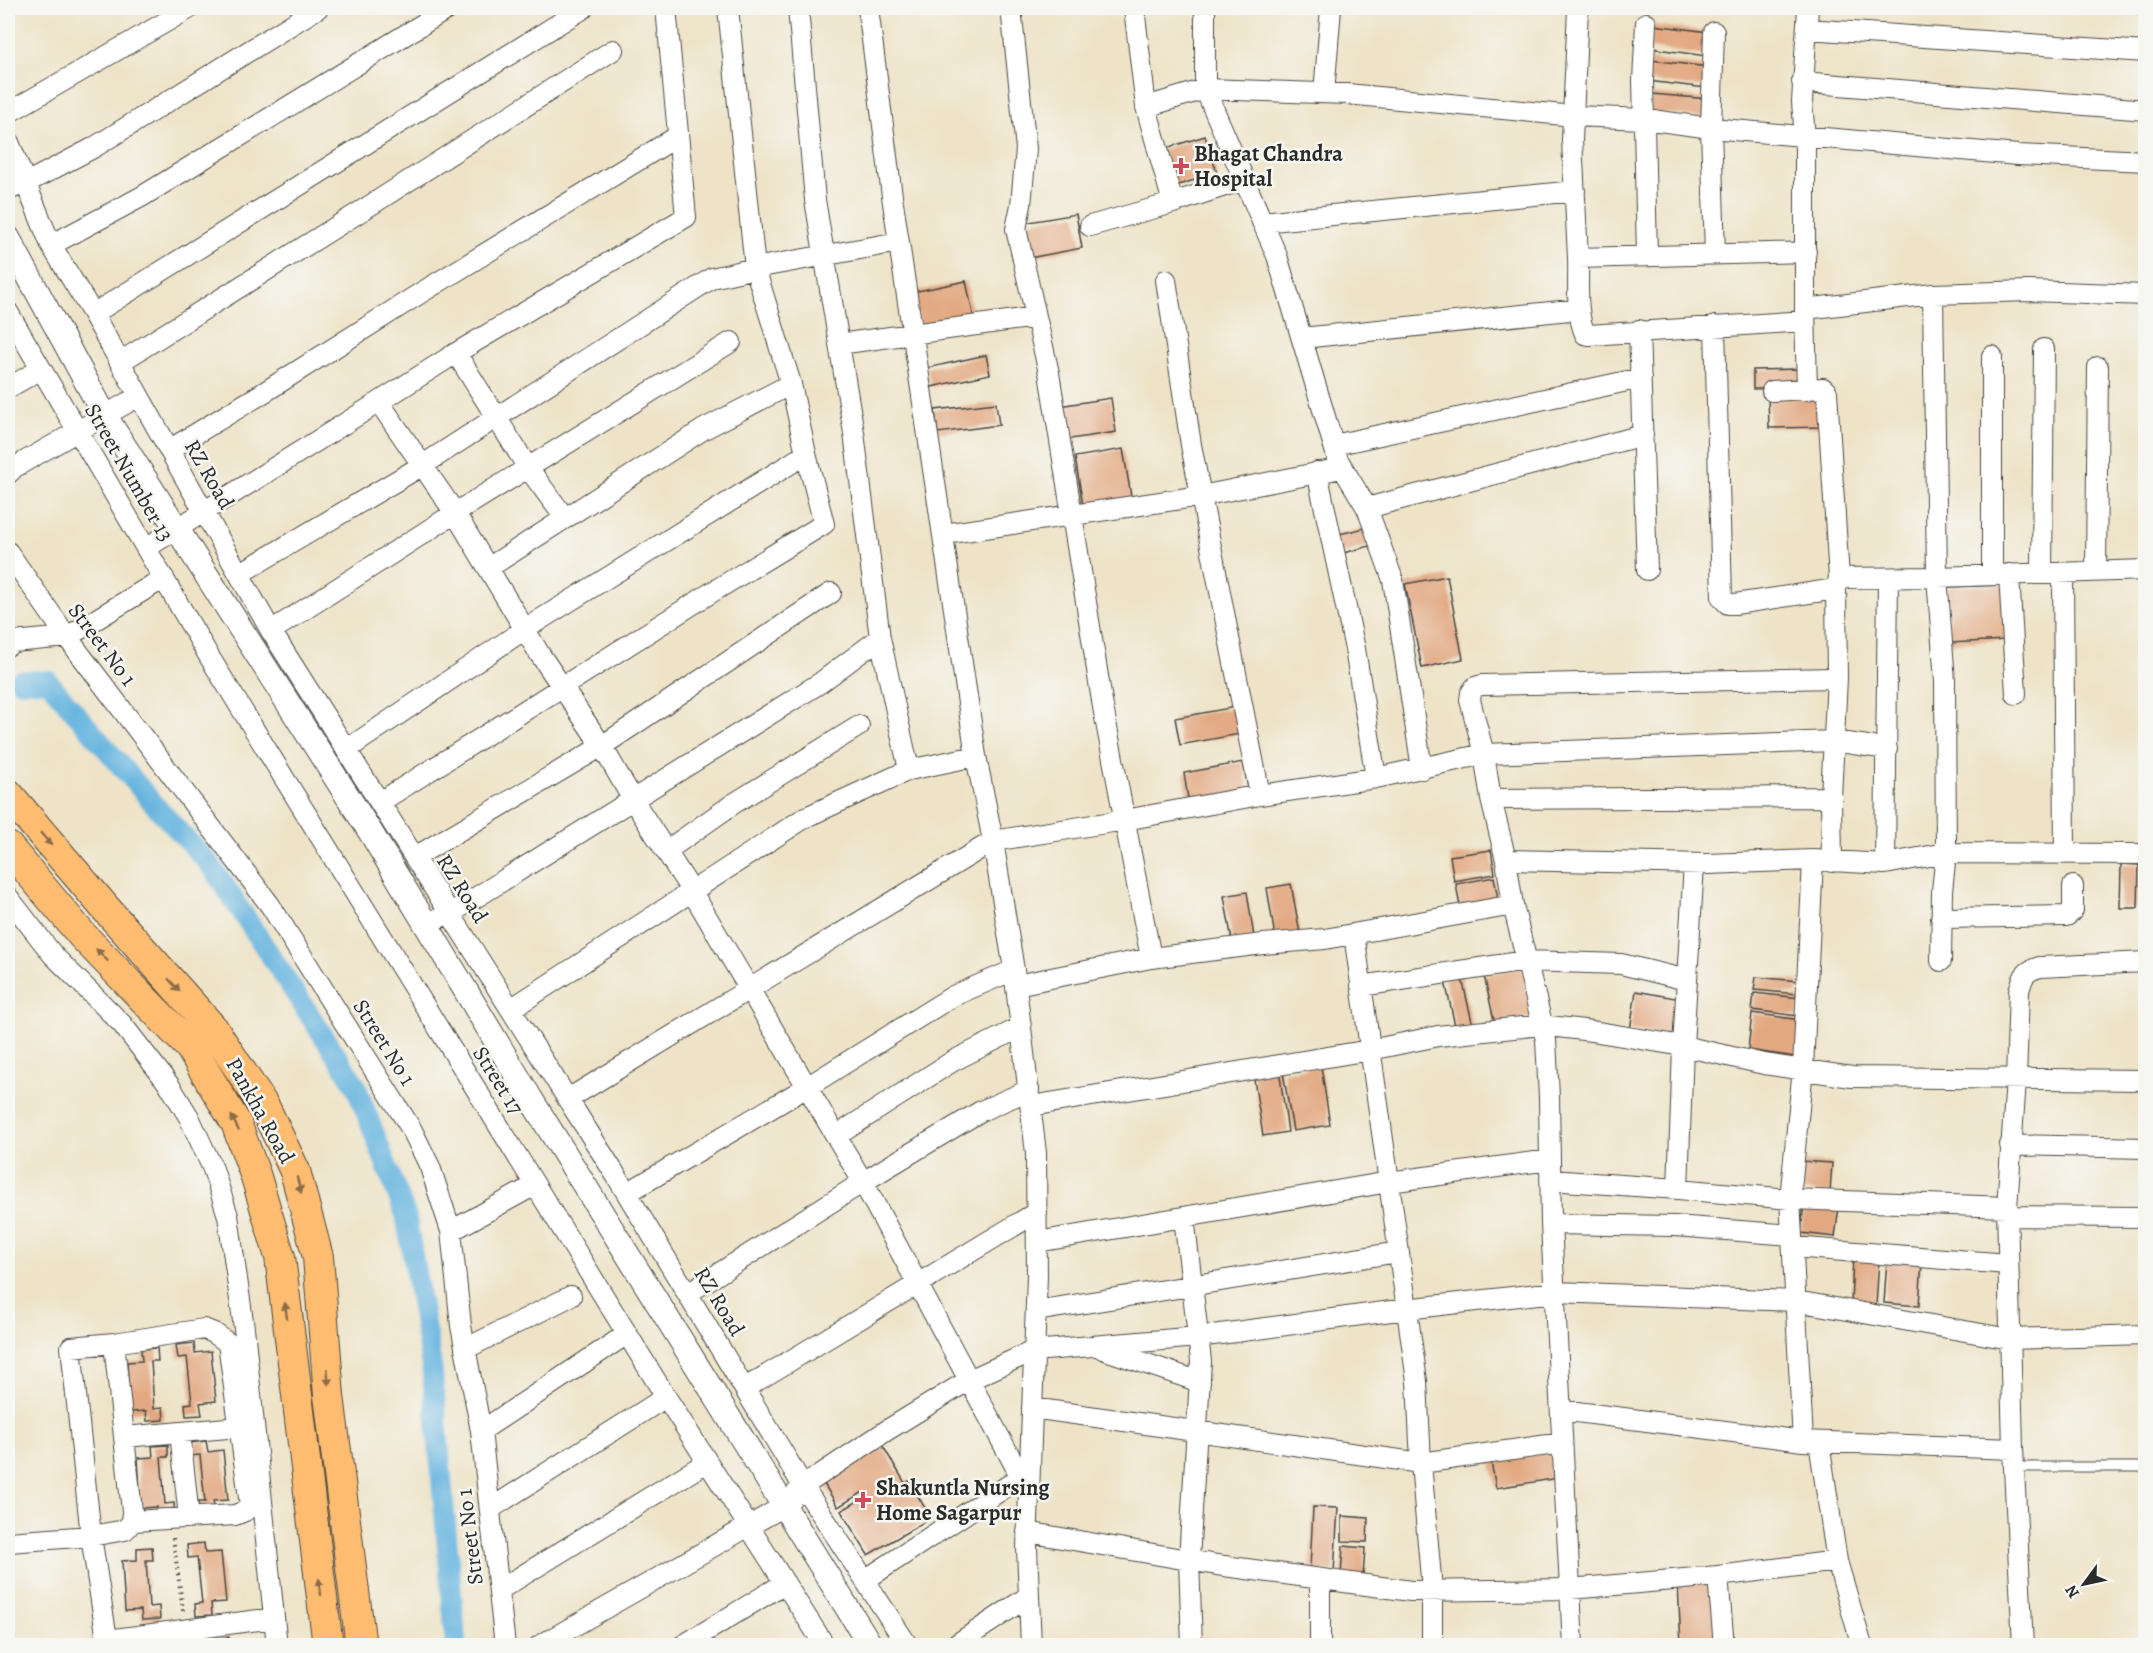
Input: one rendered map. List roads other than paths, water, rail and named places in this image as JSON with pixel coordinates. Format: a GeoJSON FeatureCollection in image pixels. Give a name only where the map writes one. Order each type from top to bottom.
{"type":"FeatureCollection","features":[{"type":"Feature","properties":{"kind":"main road","name":"Pankha Road"},"geometry":{"type":"LineString","coordinates":[[8,794],[214,1030],[265,1107],[295,1171],[318,1257],[329,1396],[361,1646]]}},
{"type":"Feature","properties":{"kind":"main road","name":"Pankha Road"},"geometry":{"type":"LineString","coordinates":[[13,858],[82,935],[190,1047],[236,1123],[256,1176],[280,1257],[328,1646]]}},
{"type":"Feature","properties":{"kind":"street"},"geometry":{"type":"LineString","coordinates":[[8,113],[190,8]]}},
{"type":"Feature","properties":{"kind":"street"},"geometry":{"type":"LineString","coordinates":[[16,186],[93,148],[318,8]]}},
{"type":"Feature","properties":{"kind":"street"},"geometry":{"type":"LineString","coordinates":[[51,245],[141,197],[449,8]]}},
{"type":"Feature","properties":{"kind":"street"},"geometry":{"type":"LineString","coordinates":[[93,314],[584,8]]}},
{"type":"Feature","properties":{"kind":"street"},"geometry":{"type":"LineString","coordinates":[[146,548],[456,353],[686,217],[666,8]]}},
{"type":"Feature","properties":{"kind":"street"},"geometry":{"type":"LineString","coordinates":[[380,802],[824,524],[791,384],[755,268],[728,8]]}},
{"type":"Feature","properties":{"kind":"street"},"geometry":{"type":"LineString","coordinates":[[798,8],[814,200],[854,434],[880,639],[909,770]]}},
{"type":"Feature","properties":{"kind":"street"},"geometry":{"type":"LineString","coordinates":[[868,8],[899,242],[976,756],[993,841],[1015,977],[1036,1153],[1036,1311],[1032,1408],[1025,1484],[1031,1646]]}},
{"type":"Feature","properties":{"kind":"street"},"geometry":{"type":"LineString","coordinates":[[1011,8],[1026,149],[1021,205],[1016,229],[1049,373],[1103,707],[1151,958]]}},
{"type":"Feature","properties":{"kind":"street"},"geometry":{"type":"LineString","coordinates":[[1134,8],[1146,106],[1173,203]]}},
{"type":"Feature","properties":{"kind":"street"},"geometry":{"type":"LineString","coordinates":[[1204,8],[1206,89],[1243,180],[1278,256],[1342,468],[1367,508],[1393,580],[1422,769]]}},
{"type":"Feature","properties":{"kind":"street"},"geometry":{"type":"LineString","coordinates":[[1324,93],[1331,8]]}},
{"type":"Feature","properties":{"kind":"street"},"geometry":{"type":"LineString","coordinates":[[1578,8],[1572,140],[1579,309],[1586,334],[1715,326],[1805,315],[1934,294],[2029,291],[2145,295]]}},
{"type":"Feature","properties":{"kind":"street"},"geometry":{"type":"LineString","coordinates":[[1807,390],[1803,82],[1808,8]]}},
{"type":"Feature","properties":{"kind":"street"},"geometry":{"type":"LineString","coordinates":[[1646,23],[1643,81],[1647,256]]}},
{"type":"Feature","properties":{"kind":"street"},"geometry":{"type":"LineString","coordinates":[[1807,29],[2145,52]]}},
{"type":"Feature","properties":{"kind":"street"},"geometry":{"type":"LineString","coordinates":[[1714,32],[1711,128],[1715,254]]}},
{"type":"Feature","properties":{"kind":"street"},"geometry":{"type":"LineString","coordinates":[[120,362],[613,50]]}},
{"type":"Feature","properties":{"kind":"street"},"geometry":{"type":"LineString","coordinates":[[1803,82],[2145,110]]}},
{"type":"Feature","properties":{"kind":"street"},"geometry":{"type":"LineString","coordinates":[[1146,106],[1206,89],[1324,93],[1574,116],[1644,119],[1805,138],[2018,155],[2145,162]]}},
{"type":"Feature","properties":{"kind":"street"},"geometry":{"type":"LineString","coordinates":[[169,450],[264,393],[418,294],[678,136]]}},
{"type":"Feature","properties":{"kind":"street","name":"RZ Road"},"geometry":{"type":"LineString","coordinates":[[8,140],[16,186],[93,314],[271,632],[627,1193],[803,1486],[908,1646]]}},
{"type":"Feature","properties":{"kind":"street"},"geometry":{"type":"LineString","coordinates":[[1090,226],[1173,203],[1243,180]]}},
{"type":"Feature","properties":{"kind":"street"},"geometry":{"type":"LineString","coordinates":[[1262,222],[1575,191]]}},
{"type":"Feature","properties":{"kind":"street"},"geometry":{"type":"LineString","coordinates":[[8,238],[105,416],[371,832],[532,1101],[871,1646]]}},
{"type":"Feature","properties":{"kind":"street"},"geometry":{"type":"LineString","coordinates":[[239,574],[423,465],[712,278],[899,242]]}},
{"type":"Feature","properties":{"kind":"street"},"geometry":{"type":"LineString","coordinates":[[1578,258],[1806,252]]}},
{"type":"Feature","properties":{"kind":"street"},"geometry":{"type":"LineString","coordinates":[[1166,280],[1201,496],[1260,795]]}},
{"type":"Feature","properties":{"kind":"street"},"geometry":{"type":"LineString","coordinates":[[1934,294],[1937,577],[1945,681],[1946,853],[1941,918],[1941,961]]}},
{"type":"Feature","properties":{"kind":"street"},"geometry":{"type":"LineString","coordinates":[[1302,338],[1579,309]]}},
{"type":"Feature","properties":{"kind":"street","name":"Street Number 13"},"geometry":{"type":"LineString","coordinates":[[8,312],[210,658]]}},
{"type":"Feature","properties":{"kind":"street"},"geometry":{"type":"LineString","coordinates":[[839,344],[1036,317]]}},
{"type":"Feature","properties":{"kind":"street"},"geometry":{"type":"LineString","coordinates":[[1715,326],[1722,598],[1728,604],[1838,583],[1888,578],[2145,570]]}},
{"type":"Feature","properties":{"kind":"street"},"geometry":{"type":"LineString","coordinates":[[1640,330],[1647,570]]}},
{"type":"Feature","properties":{"kind":"street"},"geometry":{"type":"LineString","coordinates":[[271,632],[455,513],[731,342]]}},
{"type":"Feature","properties":{"kind":"street"},"geometry":{"type":"LineString","coordinates":[[2042,573],[2044,349]]}},
{"type":"Feature","properties":{"kind":"street"},"geometry":{"type":"LineString","coordinates":[[456,353],[528,468],[565,518]]}},
{"type":"Feature","properties":{"kind":"street"},"geometry":{"type":"LineString","coordinates":[[1992,356],[2000,574],[2016,694]]}},
{"type":"Feature","properties":{"kind":"street"},"geometry":{"type":"LineString","coordinates":[[2096,571],[2098,367]]}},
{"type":"Feature","properties":{"kind":"street"},"geometry":{"type":"LineString","coordinates":[[8,388],[41,369]]}},
{"type":"Feature","properties":{"kind":"street"},"geometry":{"type":"LineString","coordinates":[[1334,444],[1641,378]]}},
{"type":"Feature","properties":{"kind":"street"},"geometry":{"type":"LineString","coordinates":[[488,568],[704,429],[791,384]]}},
{"type":"Feature","properties":{"kind":"street"},"geometry":{"type":"LineString","coordinates":[[1772,391],[1823,388],[1827,392],[1838,583],[1837,678],[1831,797],[1790,1199],[1796,1301],[1811,1442],[1837,1561],[1862,1646]]}},
{"type":"Feature","properties":{"kind":"street"},"geometry":{"type":"LineString","coordinates":[[8,474],[15,467],[77,430],[139,396]]}},
{"type":"Feature","properties":{"kind":"street"},"geometry":{"type":"LineString","coordinates":[[379,402],[455,513],[561,688],[602,747],[750,987],[863,1182],[1025,1484]]}},
{"type":"Feature","properties":{"kind":"street"},"geometry":{"type":"LineString","coordinates":[[1367,508],[1643,435]]}},
{"type":"Feature","properties":{"kind":"street"},"geometry":{"type":"LineString","coordinates":[[346,750],[525,629],[806,454]]}},
{"type":"Feature","properties":{"kind":"street"},"geometry":{"type":"LineString","coordinates":[[944,534],[1201,496],[1342,468]]}},
{"type":"Feature","properties":{"kind":"street"},"geometry":{"type":"LineString","coordinates":[[1317,472],[1354,649],[1376,778]]}},
{"type":"Feature","properties":{"kind":"street","name":"Street No 1"},"geometry":{"type":"LineString","coordinates":[[8,552],[67,637],[270,905],[412,1130],[430,1167],[450,1231],[465,1349],[481,1431],[505,1646]]}},
{"type":"Feature","properties":{"kind":"street"},"geometry":{"type":"LineString","coordinates":[[2063,572],[2065,853]]}},
{"type":"Feature","properties":{"kind":"street"},"geometry":{"type":"LineString","coordinates":[[8,646],[13,642],[67,637],[164,578]]}},
{"type":"Feature","properties":{"kind":"street"},"geometry":{"type":"LineString","coordinates":[[1885,864],[1888,578]]}},
{"type":"Feature","properties":{"kind":"street"},"geometry":{"type":"LineString","coordinates":[[415,857],[602,747],[831,593]]}},
{"type":"Feature","properties":{"kind":"street"},"geometry":{"type":"LineString","coordinates":[[426,923],[451,913],[633,800],[820,683],[880,639]]}},
{"type":"Feature","properties":{"kind":"street","name":"Street 17"},"geometry":{"type":"LineString","coordinates":[[210,658],[666,1397],[822,1644]]}},
{"type":"Feature","properties":{"kind":"street"},"geometry":{"type":"LineString","coordinates":[[1573,1646],[1551,1224],[1546,1040],[1513,904],[1484,754],[1470,700],[1471,693],[1475,687],[1482,685],[1837,678]]}},
{"type":"Feature","properties":{"kind":"street"},"geometry":{"type":"LineString","coordinates":[[666,851],[733,804],[859,726]]}},
{"type":"Feature","properties":{"kind":"street"},"geometry":{"type":"LineString","coordinates":[[568,1099],[993,841],[1260,795],[1376,778],[1484,754],[1834,741],[1887,749]]}},
{"type":"Feature","properties":{"kind":"street"},"geometry":{"type":"LineString","coordinates":[[511,1009],[806,817],[909,770],[976,756]]}},
{"type":"Feature","properties":{"kind":"street"},"geometry":{"type":"LineString","coordinates":[[1491,799],[1831,797]]}},
{"type":"Feature","properties":{"kind":"street"},"geometry":{"type":"LineString","coordinates":[[1506,860],[1694,864],[1823,861],[1885,864],[1946,853],[2145,854]]}},
{"type":"Feature","properties":{"kind":"street"},"geometry":{"type":"LineString","coordinates":[[1678,1189],[1683,1046],[1694,864]]}},
{"type":"Feature","properties":{"kind":"street"},"geometry":{"type":"LineString","coordinates":[[1941,918],[2067,916],[2073,910],[2073,886]]}},
{"type":"Feature","properties":{"kind":"street"},"geometry":{"type":"LineString","coordinates":[[8,897],[53,956],[122,1024],[170,1086],[189,1117],[213,1169],[228,1216],[242,1317],[277,1646]]}},
{"type":"Feature","properties":{"kind":"street"},"geometry":{"type":"LineString","coordinates":[[627,1193],[807,1087],[953,996],[1015,977],[1354,934],[1513,904]]}},
{"type":"Feature","properties":{"kind":"street"},"geometry":{"type":"LineString","coordinates":[[1354,934],[1417,1381],[1421,1464],[1432,1590],[1432,1646]]}},
{"type":"Feature","properties":{"kind":"street"},"geometry":{"type":"LineString","coordinates":[[1360,986],[1526,961],[1621,964],[1687,980]]}},
{"type":"Feature","properties":{"kind":"street"},"geometry":{"type":"LineString","coordinates":[[2023,1646],[2013,1458],[2007,1211],[2016,1080],[2019,991],[2022,977],[2028,970],[2145,962]]}},
{"type":"Feature","properties":{"kind":"street"},"geometry":{"type":"LineString","coordinates":[[688,1293],[981,1110],[1030,1098],[1370,1050],[1438,1036],[1541,1025],[1683,1046],[1764,1064],[1852,1077],[2145,1080]]}},
{"type":"Feature","properties":{"kind":"street"},"geometry":{"type":"LineString","coordinates":[[836,1136],[953,1061],[1021,1027]]}},
{"type":"Feature","properties":{"kind":"street"},"geometry":{"type":"LineString","coordinates":[[2010,1145],[2145,1148]]}},
{"type":"Feature","properties":{"kind":"street"},"geometry":{"type":"LineString","coordinates":[[1037,1242],[1389,1182],[1549,1160]]}},
{"type":"Feature","properties":{"kind":"street"},"geometry":{"type":"LineString","coordinates":[[1550,1180],[1790,1199],[2145,1217]]}},
{"type":"Feature","properties":{"kind":"street"},"geometry":{"type":"LineString","coordinates":[[450,1231],[535,1185]]}},
{"type":"Feature","properties":{"kind":"street"},"geometry":{"type":"LineString","coordinates":[[745,1388],[1037,1212]]}},
{"type":"Feature","properties":{"kind":"street"},"geometry":{"type":"LineString","coordinates":[[1184,1217],[1201,1361],[1189,1560],[1192,1646]]}},
{"type":"Feature","properties":{"kind":"street"},"geometry":{"type":"LineString","coordinates":[[1551,1224],[1675,1226],[2008,1264]]}},
{"type":"Feature","properties":{"kind":"street"},"geometry":{"type":"LineString","coordinates":[[1036,1311],[1398,1252]]}},
{"type":"Feature","properties":{"kind":"street"},"geometry":{"type":"LineString","coordinates":[[539,1646],[784,1506],[803,1486],[969,1380],[1033,1351],[1198,1337],[1555,1292],[1796,1301],[2010,1339],[2145,1335]]}},
{"type":"Feature","properties":{"kind":"street"},"geometry":{"type":"LineString","coordinates":[[465,1349],[571,1296]]}},
{"type":"Feature","properties":{"kind":"street"},"geometry":{"type":"LineString","coordinates":[[8,1542],[91,1536],[125,1530],[133,1521],[235,1515],[245,1511],[250,1505],[228,1343],[204,1329],[114,1343],[71,1347],[91,1536],[107,1643],[147,1640],[186,1630],[274,1618]]}},
{"type":"Feature","properties":{"kind":"street"},"geometry":{"type":"LineString","coordinates":[[481,1431],[627,1334]]}},
{"type":"Feature","properties":{"kind":"street"},"geometry":{"type":"LineString","coordinates":[[114,1343],[133,1521]]}},
{"type":"Feature","properties":{"kind":"street"},"geometry":{"type":"LineString","coordinates":[[1094,1346],[1200,1382]]}},
{"type":"Feature","properties":{"kind":"street"},"geometry":{"type":"LineString","coordinates":[[490,1509],[666,1397]]}},
{"type":"Feature","properties":{"kind":"street"},"geometry":{"type":"LineString","coordinates":[[1032,1408],[1421,1464],[1562,1443]]}},
{"type":"Feature","properties":{"kind":"street"},"geometry":{"type":"LineString","coordinates":[[1561,1410],[1811,1442],[2013,1458]]}},
{"type":"Feature","properties":{"kind":"street"},"geometry":{"type":"LineString","coordinates":[[124,1437],[239,1427]]}},
{"type":"Feature","properties":{"kind":"street"},"geometry":{"type":"LineString","coordinates":[[180,1432],[180,1518]]}},
{"type":"Feature","properties":{"kind":"street"},"geometry":{"type":"LineString","coordinates":[[499,1590],[707,1462]]}},
{"type":"Feature","properties":{"kind":"street"},"geometry":{"type":"LineString","coordinates":[[865,1580],[1025,1484]]}},
{"type":"Feature","properties":{"kind":"street"},"geometry":{"type":"LineString","coordinates":[[1027,1532],[1189,1560],[1411,1591],[1570,1589],[1718,1576],[1837,1561]]}},
{"type":"Feature","properties":{"kind":"street"},"geometry":{"type":"LineString","coordinates":[[1718,1576],[1724,1646]]}},
{"type":"Feature","properties":{"kind":"street"},"geometry":{"type":"LineString","coordinates":[[1320,1579],[1320,1646]]}},
{"type":"Feature","properties":{"kind":"street"},"geometry":{"type":"LineString","coordinates":[[682,1646],[785,1583]]}},
{"type":"Feature","properties":{"kind":"street"},"geometry":{"type":"LineString","coordinates":[[954,1646],[1029,1596]]}},
{"type":"Feature","properties":{"kind":"lane"},"geometry":{"type":"LineString","coordinates":[[2013,1458],[2145,1467]]}},
{"type":"Feature","properties":{"kind":"waterway"},"geometry":{"type":"LineString","coordinates":[[20,681],[48,681],[152,802],[212,867],[355,1084],[406,1216],[432,1369],[456,1646]]}},
{"type":"Feature","properties":{"kind":"place","name":"Bhagat Chandra Hospital"},"geometry":{"type":"Point","coordinates":[1181,166]}},
{"type":"Feature","properties":{"kind":"place","name":"Shakuntla Nursing Home Sagarpur"},"geometry":{"type":"Point","coordinates":[863,1500]}}]}
